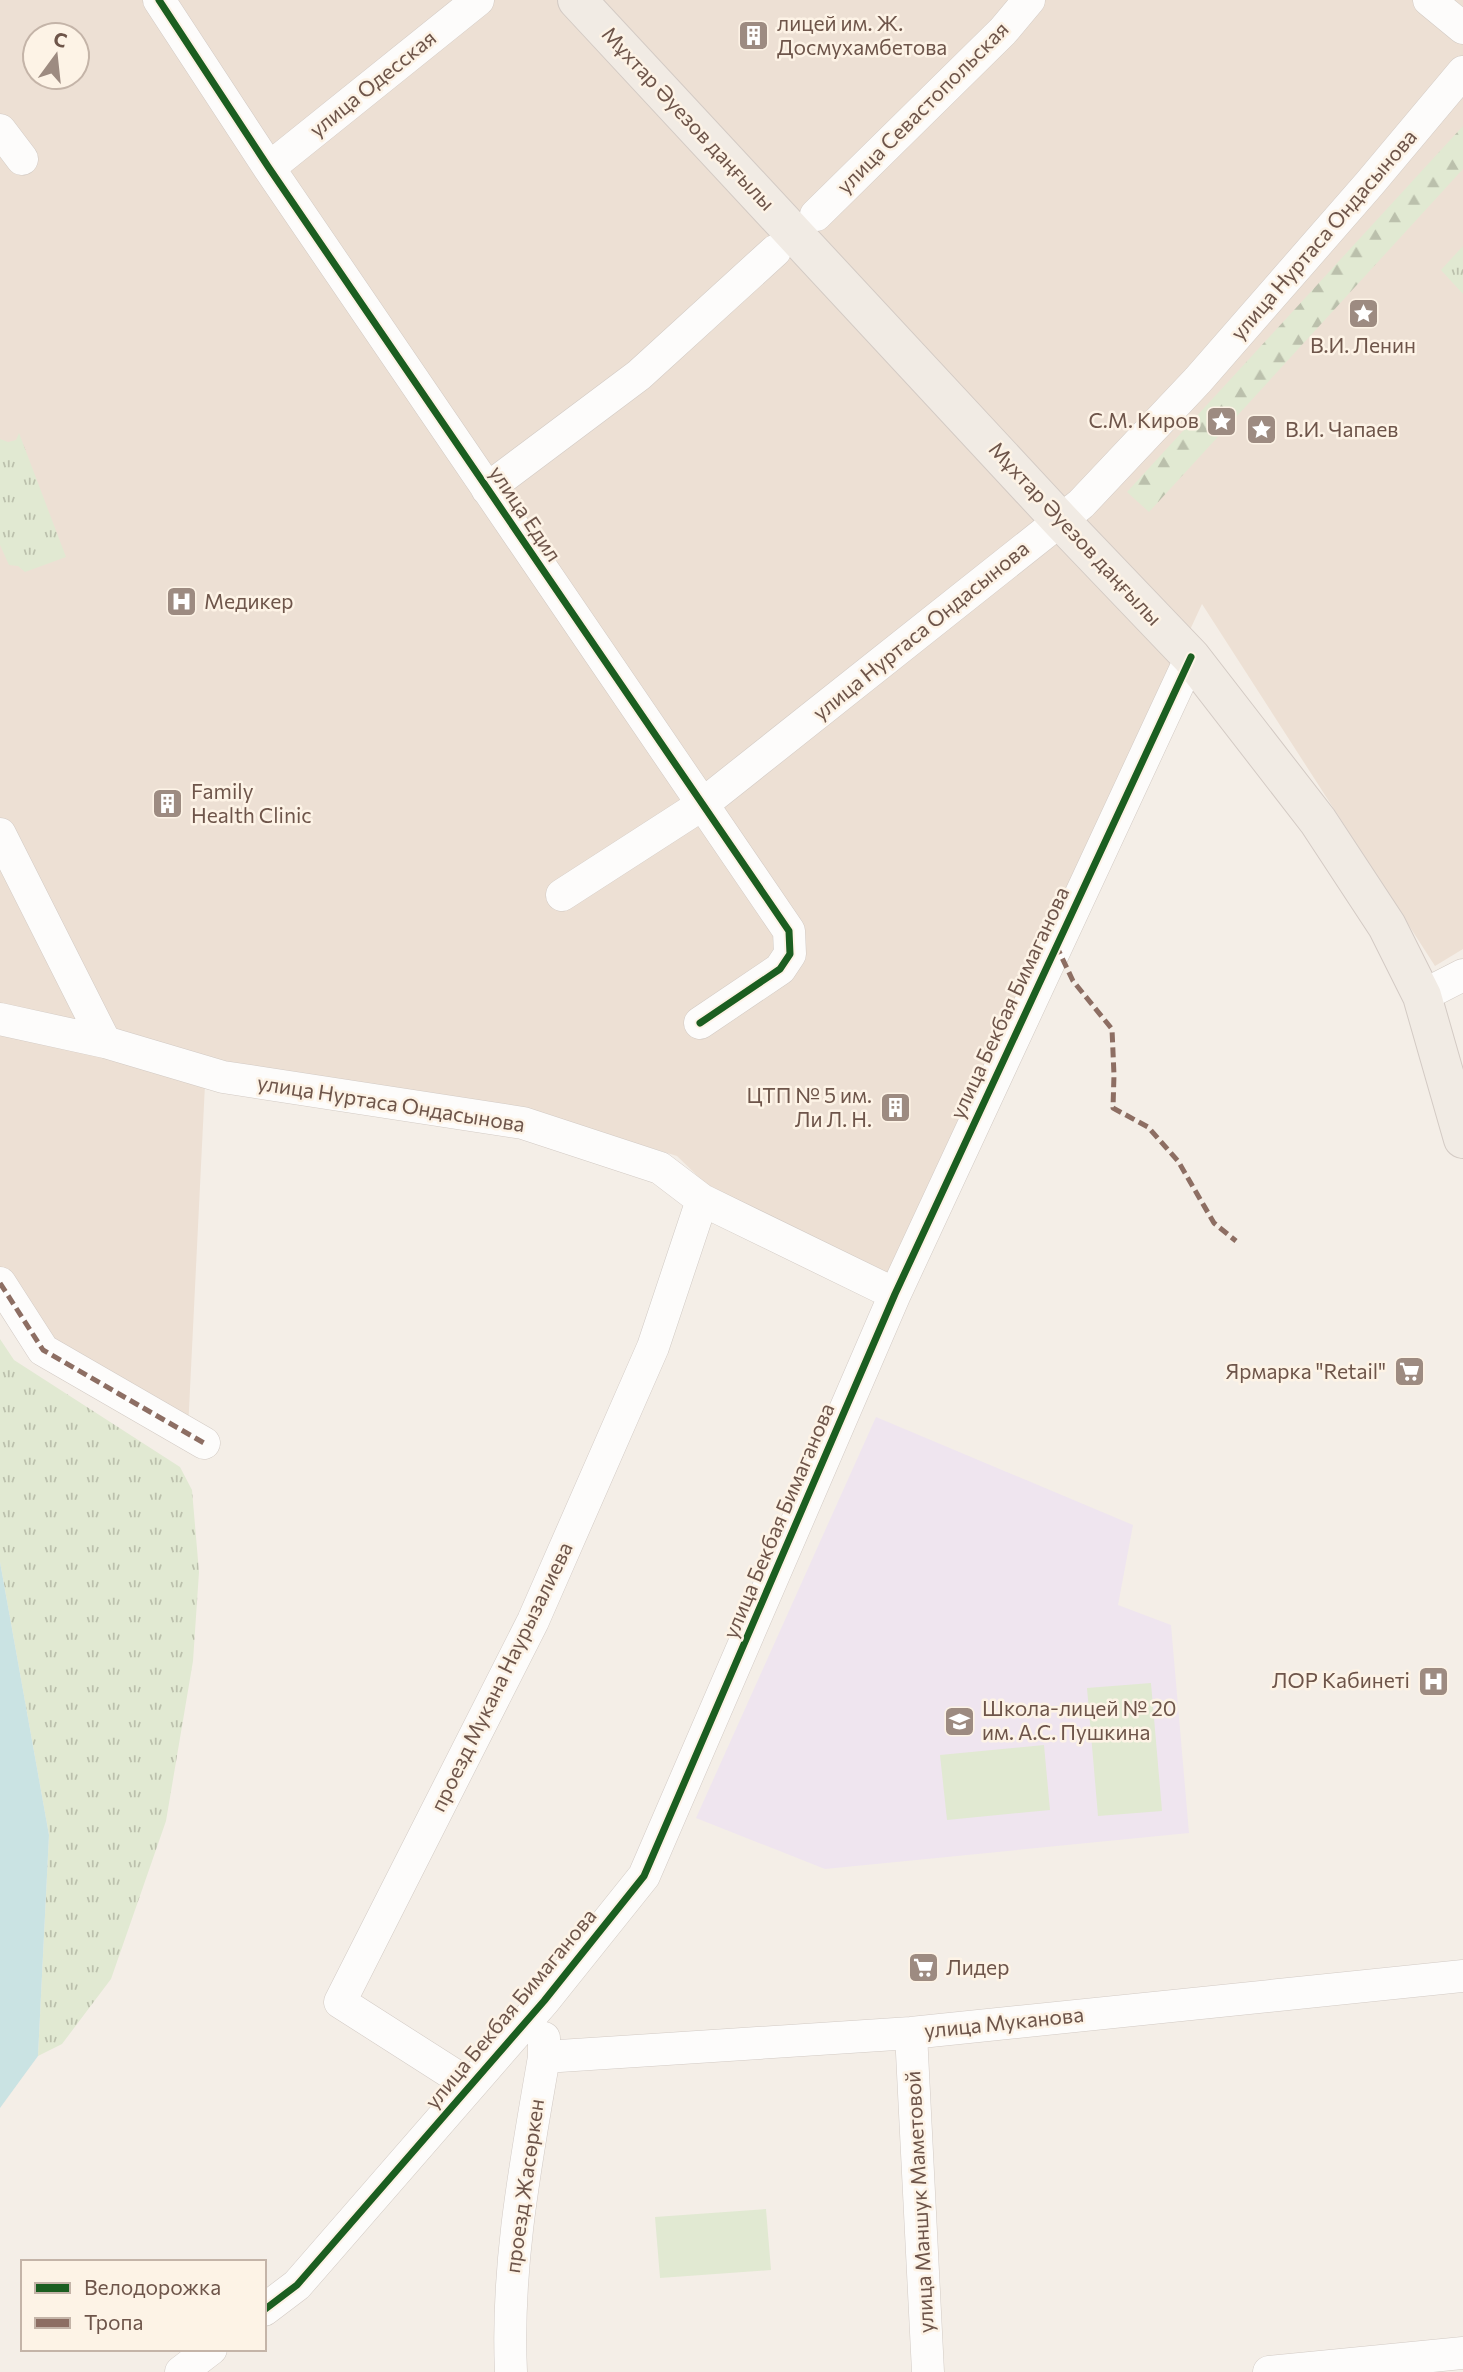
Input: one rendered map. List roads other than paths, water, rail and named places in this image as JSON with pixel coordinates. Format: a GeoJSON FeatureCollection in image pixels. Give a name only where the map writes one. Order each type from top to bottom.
{"type":"FeatureCollection","features":[{"type":"Feature","properties":{"kind":"main road","name":"Мұхтар Әуезов даңғылы"},"geometry":{"type":"LineString","coordinates":[[577,0],[1060,520],[1191,657],[1318,821],[1387,926],[1422,996],[1463,1139]]}},
{"type":"Feature","properties":{"kind":"street","name":"улица Едил"},"geometry":{"type":"LineString","coordinates":[[159,0],[269,168],[789,931],[790,954],[779,969],[700,1023]]}},
{"type":"Feature","properties":{"kind":"street","name":"улица Одесская"},"geometry":{"type":"LineString","coordinates":[[269,168],[478,0]]}},
{"type":"Feature","properties":{"kind":"street","name":"улица Севастопольская"},"geometry":{"type":"LineString","coordinates":[[816,215],[1003,31],[1029,0]]}},
{"type":"Feature","properties":{"kind":"street"},"geometry":{"type":"LineString","coordinates":[[1429,0],[1463,28]]}},
{"type":"Feature","properties":{"kind":"street","name":"улица Нуртаса Ондасынова"},"geometry":{"type":"LineString","coordinates":[[562,895],[703,804],[1081,504],[1198,380],[1463,72]]}},
{"type":"Feature","properties":{"kind":"street"},"geometry":{"type":"LineString","coordinates":[[0,130],[22,159]]}},
{"type":"Feature","properties":{"kind":"street"},"geometry":{"type":"LineString","coordinates":[[487,489],[639,375],[775,251]]}},
{"type":"Feature","properties":{"kind":"street","name":"улица Бекбая Бимаганова"},"geometry":{"type":"LineString","coordinates":[[266,2308],[297,2285],[544,2001],[644,1876],[895,1294],[1191,657]]}},
{"type":"Feature","properties":{"kind":"street"},"geometry":{"type":"LineString","coordinates":[[0,834],[105,1042]]}},
{"type":"Feature","properties":{"kind":"street"},"geometry":{"type":"LineString","coordinates":[[1422,996],[1463,975]]}},
{"type":"Feature","properties":{"kind":"street","name":"улица Нуртаса Ондасынова"},"geometry":{"type":"LineString","coordinates":[[0,1019],[105,1042],[223,1077],[523,1123],[660,1168],[702,1200],[895,1294]]}},
{"type":"Feature","properties":{"kind":"street","name":"проезд Мукана Наурызалиева"},"geometry":{"type":"LineString","coordinates":[[470,2085],[340,2002],[533,1621],[653,1347],[702,1200]]}},
{"type":"Feature","properties":{"kind":"street"},"geometry":{"type":"LineString","coordinates":[[0,1283],[43,1350],[204,1443]]}},
{"type":"Feature","properties":{"kind":"street","name":"улица Муканова"},"geometry":{"type":"LineString","coordinates":[[544,2057],[911,2033],[1463,1976]]}},
{"type":"Feature","properties":{"kind":"street","name":"проезд Жасөркен"},"geometry":{"type":"LineString","coordinates":[[511,2372],[509,2327],[513,2254],[544,2057],[544,2001]]}},
{"type":"Feature","properties":{"kind":"street","name":"улица Маншук Маметовой"},"geometry":{"type":"LineString","coordinates":[[911,2033],[928,2372]]}},
{"type":"Feature","properties":{"kind":"street"},"geometry":{"type":"LineString","coordinates":[[181,2372],[208,2351]]}},
{"type":"Feature","properties":{"kind":"street"},"geometry":{"type":"LineString","coordinates":[[1269,2372],[1463,2353]]}},
{"type":"Feature","properties":{"kind":"water"},"geometry":{"type":"Polygon","coordinates":[[[0,1562],[49,1835],[38,2056],[0,2108],[0,1562]]]}},
{"type":"Feature","properties":{"kind":"place","name":"лицей им. Ж. Досмухамбетова"},"geometry":{"type":"Point","coordinates":[754,36]}},
{"type":"Feature","properties":{"kind":"place","name":"В.И. Ленин"},"geometry":{"type":"Point","coordinates":[1363,314]}},
{"type":"Feature","properties":{"kind":"place","name":"С.М. Киров"},"geometry":{"type":"Point","coordinates":[1222,421]}},
{"type":"Feature","properties":{"kind":"place","name":"В.И. Чапаев"},"geometry":{"type":"Point","coordinates":[1262,430]}},
{"type":"Feature","properties":{"kind":"place","name":"Медикер"},"geometry":{"type":"Point","coordinates":[181,602]}},
{"type":"Feature","properties":{"kind":"place","name":"Family Health Clinic"},"geometry":{"type":"Point","coordinates":[168,804]}},
{"type":"Feature","properties":{"kind":"place","name":"ЦТП № 5 им. Ли Л. Н."},"geometry":{"type":"Point","coordinates":[895,1108]}},
{"type":"Feature","properties":{"kind":"place","name":"Ярмарка \"Retail\""},"geometry":{"type":"Point","coordinates":[1409,1372]}},
{"type":"Feature","properties":{"kind":"place","name":"ЛОР Кабинетi"},"geometry":{"type":"Point","coordinates":[1433,1681]}},
{"type":"Feature","properties":{"kind":"place","name":"Школа-лицей № 20 им. А.С. Пушкина"},"geometry":{"type":"Point","coordinates":[959,1721]}},
{"type":"Feature","properties":{"kind":"place","name":"Лидер"},"geometry":{"type":"Point","coordinates":[923,1968]}}]}
